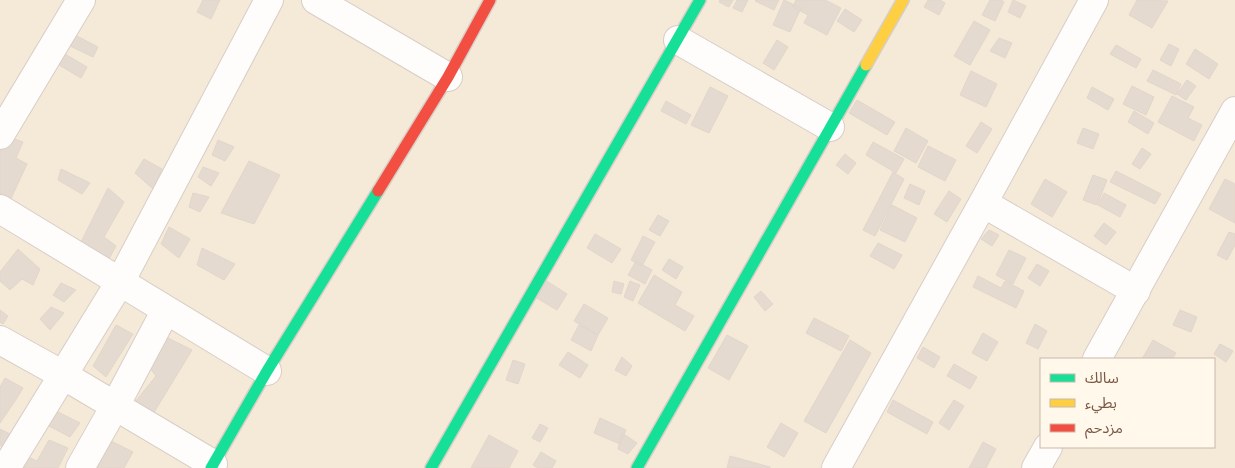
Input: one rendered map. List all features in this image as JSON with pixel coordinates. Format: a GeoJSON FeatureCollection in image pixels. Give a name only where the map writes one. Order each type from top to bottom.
{"type":"FeatureCollection","features":[{"type":"Feature","properties":{"kind":"street"},"geometry":{"type":"LineString","coordinates":[[0,135],[81,0]]}},
{"type":"Feature","properties":{"kind":"street"},"geometry":{"type":"LineString","coordinates":[[5,462],[63,375],[120,282],[269,0]]}},
{"type":"Feature","properties":{"kind":"street"},"geometry":{"type":"LineString","coordinates":[[316,0],[448,77]]}},
{"type":"Feature","properties":{"kind":"street"},"geometry":{"type":"LineString","coordinates":[[0,340],[63,375],[212,466],[267,371],[448,77],[490,0]]}},
{"type":"Feature","properties":{"kind":"street"},"geometry":{"type":"LineString","coordinates":[[437,466],[700,0]]}},
{"type":"Feature","properties":{"kind":"street"},"geometry":{"type":"LineString","coordinates":[[638,468],[902,0]]}},
{"type":"Feature","properties":{"kind":"street"},"geometry":{"type":"LineString","coordinates":[[836,468],[1094,0]]}},
{"type":"Feature","properties":{"kind":"street"},"geometry":{"type":"LineString","coordinates":[[678,40],[830,127]]}},
{"type":"Feature","properties":{"kind":"street"},"geometry":{"type":"LineString","coordinates":[[1098,358],[1235,111]]}},
{"type":"Feature","properties":{"kind":"street"},"geometry":{"type":"LineString","coordinates":[[983,203],[1136,291]]}},
{"type":"Feature","properties":{"kind":"street"},"geometry":{"type":"LineString","coordinates":[[0,209],[267,371]]}},
{"type":"Feature","properties":{"kind":"street"},"geometry":{"type":"LineString","coordinates":[[80,468],[166,310]]}},
{"type":"Feature","properties":{"kind":"street"},"geometry":{"type":"LineString","coordinates":[[1036,468],[1047,448]]}},
{"type":"Feature","properties":{"kind":"shaded area"},"geometry":{"type":"Polygon","coordinates":[[[0,0],[1235,0],[1235,468],[0,468],[0,0]]]}},
{"type":"Feature","properties":{"kind":"building"},"geometry":{"type":"Polygon","coordinates":[[[203,0],[220,0],[211,19],[197,12],[203,0]]]}},
{"type":"Feature","properties":{"kind":"building"},"geometry":{"type":"Polygon","coordinates":[[[720,0],[733,0],[729,7],[719,2],[720,0]]]}},
{"type":"Feature","properties":{"kind":"building"},"geometry":{"type":"Polygon","coordinates":[[[737,0],[748,0],[742,12],[733,8],[737,0]]]}},
{"type":"Feature","properties":{"kind":"building"},"geometry":{"type":"Polygon","coordinates":[[[756,0],[779,0],[774,10],[756,0]]]}},
{"type":"Feature","properties":{"kind":"building"},"geometry":{"type":"Polygon","coordinates":[[[784,0],[801,8],[790,32],[773,25],[784,0]]]}},
{"type":"Feature","properties":{"kind":"building"},"geometry":{"type":"Polygon","coordinates":[[[796,0],[825,0],[841,8],[827,35],[804,23],[808,15],[793,7],[796,0]]]}},
{"type":"Feature","properties":{"kind":"building"},"geometry":{"type":"Polygon","coordinates":[[[928,0],[940,0],[945,3],[939,15],[924,7],[928,0]]]}},
{"type":"Feature","properties":{"kind":"building"},"geometry":{"type":"Polygon","coordinates":[[[990,0],[1001,0],[1004,2],[995,21],[982,15],[990,0]]]}},
{"type":"Feature","properties":{"kind":"building"},"geometry":{"type":"Polygon","coordinates":[[[1013,0],[1026,6],[1020,18],[1008,12],[1013,0]]]}},
{"type":"Feature","properties":{"kind":"building"},"geometry":{"type":"Polygon","coordinates":[[[1137,0],[1168,1],[1152,28],[1129,15],[1137,0]]]}},
{"type":"Feature","properties":{"kind":"building"},"geometry":{"type":"Polygon","coordinates":[[[845,9],[862,20],[854,32],[837,21],[845,9]]]}},
{"type":"Feature","properties":{"kind":"building"},"geometry":{"type":"Polygon","coordinates":[[[974,21],[990,30],[970,65],[954,56],[974,21]]]}},
{"type":"Feature","properties":{"kind":"building"},"geometry":{"type":"Polygon","coordinates":[[[75,35],[98,47],[93,57],[70,46],[75,35]]]}},
{"type":"Feature","properties":{"kind":"building"},"geometry":{"type":"Polygon","coordinates":[[[999,38],[1012,43],[1005,58],[990,51],[999,38]]]}},
{"type":"Feature","properties":{"kind":"building"},"geometry":{"type":"Polygon","coordinates":[[[777,40],[788,47],[774,70],[763,63],[777,40]]]}},
{"type":"Feature","properties":{"kind":"building"},"geometry":{"type":"Polygon","coordinates":[[[1169,44],[1179,49],[1171,66],[1160,60],[1169,44]]]}},
{"type":"Feature","properties":{"kind":"building"},"geometry":{"type":"Polygon","coordinates":[[[1116,45],[1141,59],[1136,68],[1110,54],[1116,45]]]}},
{"type":"Feature","properties":{"kind":"building"},"geometry":{"type":"Polygon","coordinates":[[[1195,49],[1218,64],[1209,79],[1186,64],[1195,49]]]}},
{"type":"Feature","properties":{"kind":"building"},"geometry":{"type":"Polygon","coordinates":[[[65,54],[87,67],[81,78],[59,65],[65,54]]]}},
{"type":"Feature","properties":{"kind":"building"},"geometry":{"type":"Polygon","coordinates":[[[1153,70],[1181,84],[1176,95],[1147,81],[1153,70]]]}},
{"type":"Feature","properties":{"kind":"building"},"geometry":{"type":"Polygon","coordinates":[[[971,71],[997,84],[986,107],[960,95],[971,71]]]}},
{"type":"Feature","properties":{"kind":"building"},"geometry":{"type":"Polygon","coordinates":[[[1187,80],[1196,86],[1186,100],[1177,94],[1187,80]]]}},
{"type":"Feature","properties":{"kind":"building"},"geometry":{"type":"Polygon","coordinates":[[[1132,86],[1154,97],[1146,115],[1123,104],[1132,86]]]}},
{"type":"Feature","properties":{"kind":"building"},"geometry":{"type":"Polygon","coordinates":[[[710,87],[728,96],[709,133],[691,125],[710,87]]]}},
{"type":"Feature","properties":{"kind":"building"},"geometry":{"type":"Polygon","coordinates":[[[1092,87],[1114,99],[1108,110],[1087,98],[1092,87]]]}},
{"type":"Feature","properties":{"kind":"building"},"geometry":{"type":"Polygon","coordinates":[[[1172,96],[1194,107],[1188,118],[1202,125],[1194,141],[1158,122],[1172,96]]]}},
{"type":"Feature","properties":{"kind":"building"},"geometry":{"type":"Polygon","coordinates":[[[857,100],[895,122],[887,135],[849,113],[857,100]]]}},
{"type":"Feature","properties":{"kind":"building"},"geometry":{"type":"Polygon","coordinates":[[[666,101],[691,115],[686,124],[661,111],[666,101]]]}},
{"type":"Feature","properties":{"kind":"building"},"geometry":{"type":"Polygon","coordinates":[[[1134,111],[1154,123],[1148,134],[1128,122],[1134,111]]]}},
{"type":"Feature","properties":{"kind":"building"},"geometry":{"type":"Polygon","coordinates":[[[981,122],[992,129],[977,153],[966,146],[981,122]]]}},
{"type":"Feature","properties":{"kind":"building"},"geometry":{"type":"Polygon","coordinates":[[[906,128],[928,141],[916,163],[894,151],[906,128]]]}},
{"type":"Feature","properties":{"kind":"building"},"geometry":{"type":"Polygon","coordinates":[[[1083,128],[1099,134],[1093,149],[1077,143],[1083,128]]]}},
{"type":"Feature","properties":{"kind":"building"},"geometry":{"type":"Polygon","coordinates":[[[6,136],[23,142],[16,158],[27,164],[8,205],[0,201],[0,148],[6,136]]]}},
{"type":"Feature","properties":{"kind":"building"},"geometry":{"type":"Polygon","coordinates":[[[218,140],[234,147],[225,161],[212,155],[218,140]]]}},
{"type":"Feature","properties":{"kind":"building"},"geometry":{"type":"Polygon","coordinates":[[[873,142],[904,159],[896,173],[866,155],[873,142]]]}},
{"type":"Feature","properties":{"kind":"building"},"geometry":{"type":"Polygon","coordinates":[[[928,146],[956,160],[945,181],[918,167],[928,146]]]}},
{"type":"Feature","properties":{"kind":"building"},"geometry":{"type":"Polygon","coordinates":[[[1142,148],[1151,154],[1140,169],[1132,164],[1142,148]]]}},
{"type":"Feature","properties":{"kind":"building"},"geometry":{"type":"Polygon","coordinates":[[[845,154],[856,163],[848,174],[836,165],[845,154]]]}},
{"type":"Feature","properties":{"kind":"building"},"geometry":{"type":"Polygon","coordinates":[[[144,159],[162,169],[153,189],[135,173],[144,159]]]}},
{"type":"Feature","properties":{"kind":"building"},"geometry":{"type":"Polygon","coordinates":[[[249,161],[280,175],[254,224],[221,213],[249,161]]]}},
{"type":"Feature","properties":{"kind":"building"},"geometry":{"type":"Polygon","coordinates":[[[203,167],[219,173],[211,186],[198,177],[203,167]]]}},
{"type":"Feature","properties":{"kind":"building"},"geometry":{"type":"Polygon","coordinates":[[[61,169],[90,183],[82,194],[58,180],[61,169]]]}},
{"type":"Feature","properties":{"kind":"building"},"geometry":{"type":"Polygon","coordinates":[[[1116,171],[1161,194],[1155,204],[1110,182],[1116,171]]]}},
{"type":"Feature","properties":{"kind":"building"},"geometry":{"type":"Polygon","coordinates":[[[893,172],[904,179],[875,236],[863,230],[893,172]]]}},
{"type":"Feature","properties":{"kind":"building"},"geometry":{"type":"Polygon","coordinates":[[[1093,175],[1107,180],[1097,205],[1083,200],[1093,175]]]}},
{"type":"Feature","properties":{"kind":"building"},"geometry":{"type":"Polygon","coordinates":[[[1045,179],[1067,192],[1052,217],[1031,204],[1045,179]]]}},
{"type":"Feature","properties":{"kind":"building"},"geometry":{"type":"Polygon","coordinates":[[[1225,179],[1235,184],[1235,223],[1209,209],[1225,179]]]}},
{"type":"Feature","properties":{"kind":"building"},"geometry":{"type":"Polygon","coordinates":[[[910,184],[925,191],[919,205],[904,198],[910,184]]]}},
{"type":"Feature","properties":{"kind":"building"},"geometry":{"type":"Polygon","coordinates":[[[108,188],[124,202],[104,237],[116,246],[107,263],[78,248],[108,188]]]}},
{"type":"Feature","properties":{"kind":"building"},"geometry":{"type":"Polygon","coordinates":[[[949,191],[961,199],[947,222],[934,214],[949,191]]]}},
{"type":"Feature","properties":{"kind":"building"},"geometry":{"type":"Polygon","coordinates":[[[193,193],[209,197],[200,212],[189,207],[193,193]]]}},
{"type":"Feature","properties":{"kind":"building"},"geometry":{"type":"Polygon","coordinates":[[[1104,193],[1126,205],[1120,217],[1098,205],[1104,193]]]}},
{"type":"Feature","properties":{"kind":"building"},"geometry":{"type":"Polygon","coordinates":[[[892,205],[917,218],[905,242],[880,230],[892,205]]]}},
{"type":"Feature","properties":{"kind":"building"},"geometry":{"type":"Polygon","coordinates":[[[658,215],[669,221],[660,236],[649,230],[658,215]]]}},
{"type":"Feature","properties":{"kind":"building"},"geometry":{"type":"Polygon","coordinates":[[[1104,223],[1116,232],[1106,245],[1094,236],[1104,223]]]}},
{"type":"Feature","properties":{"kind":"building"},"geometry":{"type":"Polygon","coordinates":[[[169,227],[190,239],[179,258],[161,244],[169,227]]]}},
{"type":"Feature","properties":{"kind":"building"},"geometry":{"type":"Polygon","coordinates":[[[989,230],[999,235],[992,246],[981,239],[989,230]]]}},
{"type":"Feature","properties":{"kind":"building"},"geometry":{"type":"Polygon","coordinates":[[[1229,232],[1235,234],[1235,245],[1227,260],[1217,255],[1229,232]]]}},
{"type":"Feature","properties":{"kind":"building"},"geometry":{"type":"Polygon","coordinates":[[[595,234],[621,249],[612,263],[587,248],[595,234]]]}},
{"type":"Feature","properties":{"kind":"building"},"geometry":{"type":"Polygon","coordinates":[[[643,236],[655,242],[642,266],[631,260],[643,236]]]}},
{"type":"Feature","properties":{"kind":"building"},"geometry":{"type":"Polygon","coordinates":[[[878,243],[902,255],[894,269],[870,256],[878,243]]]}},
{"type":"Feature","properties":{"kind":"building"},"geometry":{"type":"Polygon","coordinates":[[[202,248],[235,264],[224,280],[197,265],[202,248]]]}},
{"type":"Feature","properties":{"kind":"building"},"geometry":{"type":"Polygon","coordinates":[[[18,249],[40,269],[33,285],[22,279],[10,290],[0,281],[0,272],[18,249]]]}},
{"type":"Feature","properties":{"kind":"building"},"geometry":{"type":"Polygon","coordinates":[[[1009,250],[1026,258],[1013,284],[996,275],[1009,250]]]}},
{"type":"Feature","properties":{"kind":"building"},"geometry":{"type":"Polygon","coordinates":[[[669,259],[683,267],[676,279],[662,270],[669,259]]]}},
{"type":"Feature","properties":{"kind":"building"},"geometry":{"type":"Polygon","coordinates":[[[636,261],[652,270],[645,284],[628,275],[636,261]]]}},
{"type":"Feature","properties":{"kind":"building"},"geometry":{"type":"Polygon","coordinates":[[[1037,264],[1049,271],[1040,286],[1028,278],[1037,264]]]}},
{"type":"Feature","properties":{"kind":"building"},"geometry":{"type":"Polygon","coordinates":[[[654,275],[682,292],[675,305],[694,316],[685,331],[638,303],[654,275]]]}},
{"type":"Feature","properties":{"kind":"building"},"geometry":{"type":"Polygon","coordinates":[[[978,276],[1001,288],[1005,281],[1024,291],[1016,308],[973,287],[978,276]]]}},
{"type":"Feature","properties":{"kind":"building"},"geometry":{"type":"Polygon","coordinates":[[[545,280],[567,294],[557,310],[535,297],[545,280]]]}},
{"type":"Feature","properties":{"kind":"building"},"geometry":{"type":"Polygon","coordinates":[[[614,281],[624,284],[621,294],[612,292],[614,281]]]}},
{"type":"Feature","properties":{"kind":"building"},"geometry":{"type":"Polygon","coordinates":[[[630,281],[640,285],[633,301],[624,297],[630,281]]]}},
{"type":"Feature","properties":{"kind":"building"},"geometry":{"type":"Polygon","coordinates":[[[61,283],[76,290],[64,302],[53,295],[61,283]]]}},
{"type":"Feature","properties":{"kind":"building"},"geometry":{"type":"Polygon","coordinates":[[[761,291],[773,304],[765,311],[754,297],[761,291]]]}},
{"type":"Feature","properties":{"kind":"building"},"geometry":{"type":"Polygon","coordinates":[[[584,304],[608,318],[598,335],[574,321],[584,304]]]}},
{"type":"Feature","properties":{"kind":"building"},"geometry":{"type":"Polygon","coordinates":[[[51,307],[64,313],[50,330],[40,319],[51,307]]]}},
{"type":"Feature","properties":{"kind":"building"},"geometry":{"type":"Polygon","coordinates":[[[0,310],[8,316],[3,324],[0,322],[0,310]]]}},
{"type":"Feature","properties":{"kind":"building"},"geometry":{"type":"Polygon","coordinates":[[[1180,310],[1197,317],[1191,332],[1173,325],[1180,310]]]}},
{"type":"Feature","properties":{"kind":"building"},"geometry":{"type":"Polygon","coordinates":[[[814,318],[849,336],[841,351],[806,333],[814,318]]]}},
{"type":"Feature","properties":{"kind":"building"},"geometry":{"type":"Polygon","coordinates":[[[1035,324],[1047,331],[1038,349],[1026,343],[1035,324]]]}},
{"type":"Feature","properties":{"kind":"building"},"geometry":{"type":"Polygon","coordinates":[[[116,325],[133,334],[106,377],[93,366],[116,325]]]}},
{"type":"Feature","properties":{"kind":"building"},"geometry":{"type":"Polygon","coordinates":[[[579,325],[598,335],[591,351],[571,340],[579,325]]]}},
{"type":"Feature","properties":{"kind":"building"},"geometry":{"type":"Polygon","coordinates":[[[983,333],[998,342],[987,361],[972,353],[983,333]]]}},
{"type":"Feature","properties":{"kind":"building"},"geometry":{"type":"Polygon","coordinates":[[[727,335],[748,346],[729,380],[708,368],[727,335]]]}},
{"type":"Feature","properties":{"kind":"building"},"geometry":{"type":"Polygon","coordinates":[[[168,338],[192,350],[153,414],[135,402],[156,376],[147,364],[168,338]]]}},
{"type":"Feature","properties":{"kind":"building"},"geometry":{"type":"Polygon","coordinates":[[[850,340],[871,353],[826,433],[804,421],[850,340]]]}},
{"type":"Feature","properties":{"kind":"building"},"geometry":{"type":"Polygon","coordinates":[[[1153,340],[1176,353],[1173,358],[1143,358],[1153,340]]]}},
{"type":"Feature","properties":{"kind":"building"},"geometry":{"type":"Polygon","coordinates":[[[1220,344],[1233,351],[1226,362],[1214,354],[1220,344]]]}},
{"type":"Feature","properties":{"kind":"building"},"geometry":{"type":"Polygon","coordinates":[[[923,347],[940,357],[934,368],[917,358],[923,347]]]}},
{"type":"Feature","properties":{"kind":"building"},"geometry":{"type":"Polygon","coordinates":[[[568,352],[588,365],[580,378],[559,365],[568,352]]]}},
{"type":"Feature","properties":{"kind":"building"},"geometry":{"type":"Polygon","coordinates":[[[622,357],[632,366],[626,376],[615,370],[622,357]]]}},
{"type":"Feature","properties":{"kind":"building"},"geometry":{"type":"Polygon","coordinates":[[[513,360],[525,364],[518,384],[506,380],[513,360]]]}},
{"type":"Feature","properties":{"kind":"building"},"geometry":{"type":"Polygon","coordinates":[[[954,364],[977,377],[970,389],[947,376],[954,364]]]}},
{"type":"Feature","properties":{"kind":"building"},"geometry":{"type":"Polygon","coordinates":[[[5,378],[23,388],[0,423],[0,387],[5,378]]]}},
{"type":"Feature","properties":{"kind":"building"},"geometry":{"type":"Polygon","coordinates":[[[893,400],[933,422],[927,434],[887,412],[893,400]]]}},
{"type":"Feature","properties":{"kind":"building"},"geometry":{"type":"Polygon","coordinates":[[[954,400],[964,406],[949,430],[939,423],[954,400]]]}},
{"type":"Feature","properties":{"kind":"building"},"geometry":{"type":"Polygon","coordinates":[[[54,410],[80,423],[70,437],[47,425],[54,410]]]}},
{"type":"Feature","properties":{"kind":"building"},"geometry":{"type":"Polygon","coordinates":[[[600,418],[626,430],[620,444],[594,433],[600,418]]]}},
{"type":"Feature","properties":{"kind":"building"},"geometry":{"type":"Polygon","coordinates":[[[781,423],[798,433],[784,457],[767,447],[781,423]]]}},
{"type":"Feature","properties":{"kind":"building"},"geometry":{"type":"Polygon","coordinates":[[[540,424],[548,428],[540,442],[532,438],[540,424]]]}},
{"type":"Feature","properties":{"kind":"building"},"geometry":{"type":"Polygon","coordinates":[[[0,429],[10,434],[3,447],[0,445],[0,429]]]}},
{"type":"Feature","properties":{"kind":"building"},"geometry":{"type":"Polygon","coordinates":[[[622,433],[637,443],[628,454],[618,449],[622,433]]]}},
{"type":"Feature","properties":{"kind":"building"},"geometry":{"type":"Polygon","coordinates":[[[489,435],[518,451],[509,468],[471,468],[489,435]]]}},
{"type":"Feature","properties":{"kind":"building"},"geometry":{"type":"Polygon","coordinates":[[[49,440],[68,448],[58,468],[21,468],[28,457],[37,461],[49,440]]]}},
{"type":"Feature","properties":{"kind":"building"},"geometry":{"type":"Polygon","coordinates":[[[109,440],[133,452],[124,468],[90,468],[109,440]]]}},
{"type":"Feature","properties":{"kind":"building"},"geometry":{"type":"Polygon","coordinates":[[[983,442],[996,449],[986,468],[969,468],[983,442]]]}},
{"type":"Feature","properties":{"kind":"building"},"geometry":{"type":"Polygon","coordinates":[[[541,452],[556,461],[552,468],[538,468],[533,465],[541,452]]]}},
{"type":"Feature","properties":{"kind":"building"},"geometry":{"type":"Polygon","coordinates":[[[730,456],[770,467],[770,468],[727,468],[730,456]]]}},
{"type":"Feature","properties":{"kind":"traffic: fast"},"geometry":{"type":"LineString","coordinates":[[431,468],[700,0]]}},
{"type":"Feature","properties":{"kind":"traffic: fast"},"geometry":{"type":"LineString","coordinates":[[637,468],[866,65]]}},
{"type":"Feature","properties":{"kind":"traffic: fast"},"geometry":{"type":"LineString","coordinates":[[211,468],[267,371],[378,191]]}},
{"type":"Feature","properties":{"kind":"traffic: slow"},"geometry":{"type":"LineString","coordinates":[[866,65],[903,0]]}},
{"type":"Feature","properties":{"kind":"traffic: jam"},"geometry":{"type":"LineString","coordinates":[[378,191],[448,77],[490,0]]}}]}
